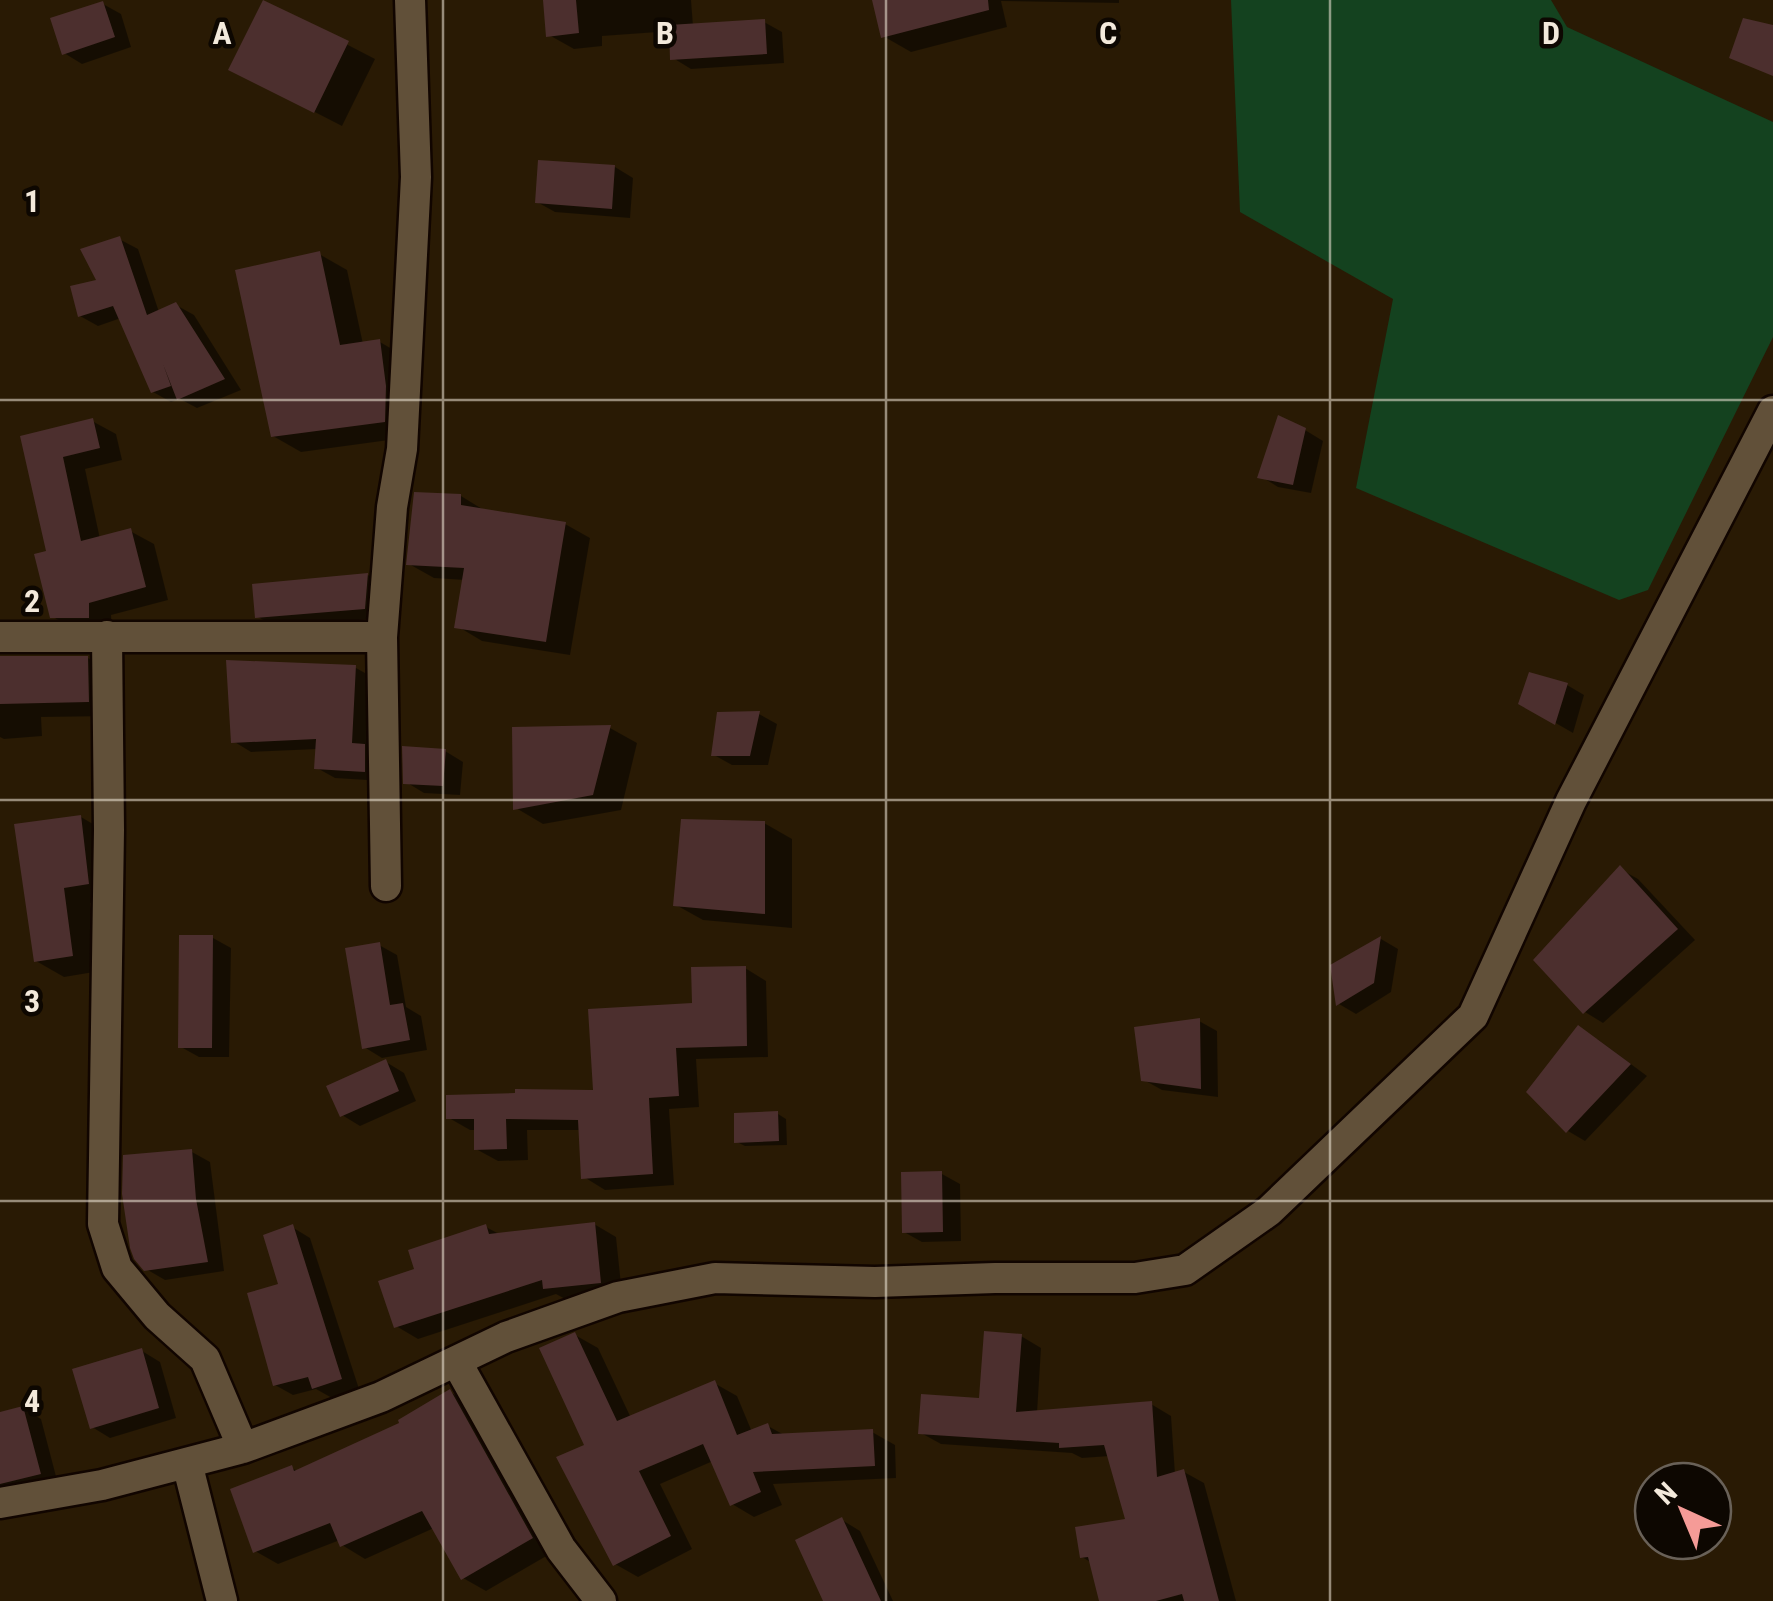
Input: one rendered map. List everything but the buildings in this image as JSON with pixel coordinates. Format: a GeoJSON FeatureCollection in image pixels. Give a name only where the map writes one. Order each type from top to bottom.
{"type":"FeatureCollection","features":[{"type":"Feature","properties":{"kind":"street"},"geometry":{"type":"LineString","coordinates":[[386,886],[382,637],[392,506],[402,449],[415,196],[410,0]]}},
{"type":"Feature","properties":{"kind":"street"},"geometry":{"type":"LineString","coordinates":[[0,1504],[102,1485],[243,1448],[381,1396],[506,1336],[618,1297],[715,1278],[875,1282],[1135,1278],[1185,1270],[1269,1211],[1473,1016],[1571,801],[1773,412]]}},
{"type":"Feature","properties":{"kind":"street"},"geometry":{"type":"LineString","coordinates":[[108,636],[103,1224],[116,1268],[147,1306],[205,1359],[243,1448]]}},
{"type":"Feature","properties":{"kind":"street"},"geometry":{"type":"LineString","coordinates":[[0,637],[382,637]]}},
{"type":"Feature","properties":{"kind":"street"},"geometry":{"type":"LineString","coordinates":[[456,1361],[561,1549],[600,1601]]}},
{"type":"Feature","properties":{"kind":"street"},"geometry":{"type":"LineString","coordinates":[[187,1463],[222,1601]]}},
{"type":"Feature","properties":{"kind":"green space"},"geometry":{"type":"Polygon","coordinates":[[[1231,0],[1551,0],[1567,27],[1773,122],[1773,337],[1648,590],[1619,600],[1356,488],[1393,299],[1240,212],[1231,0]]]}}]}
